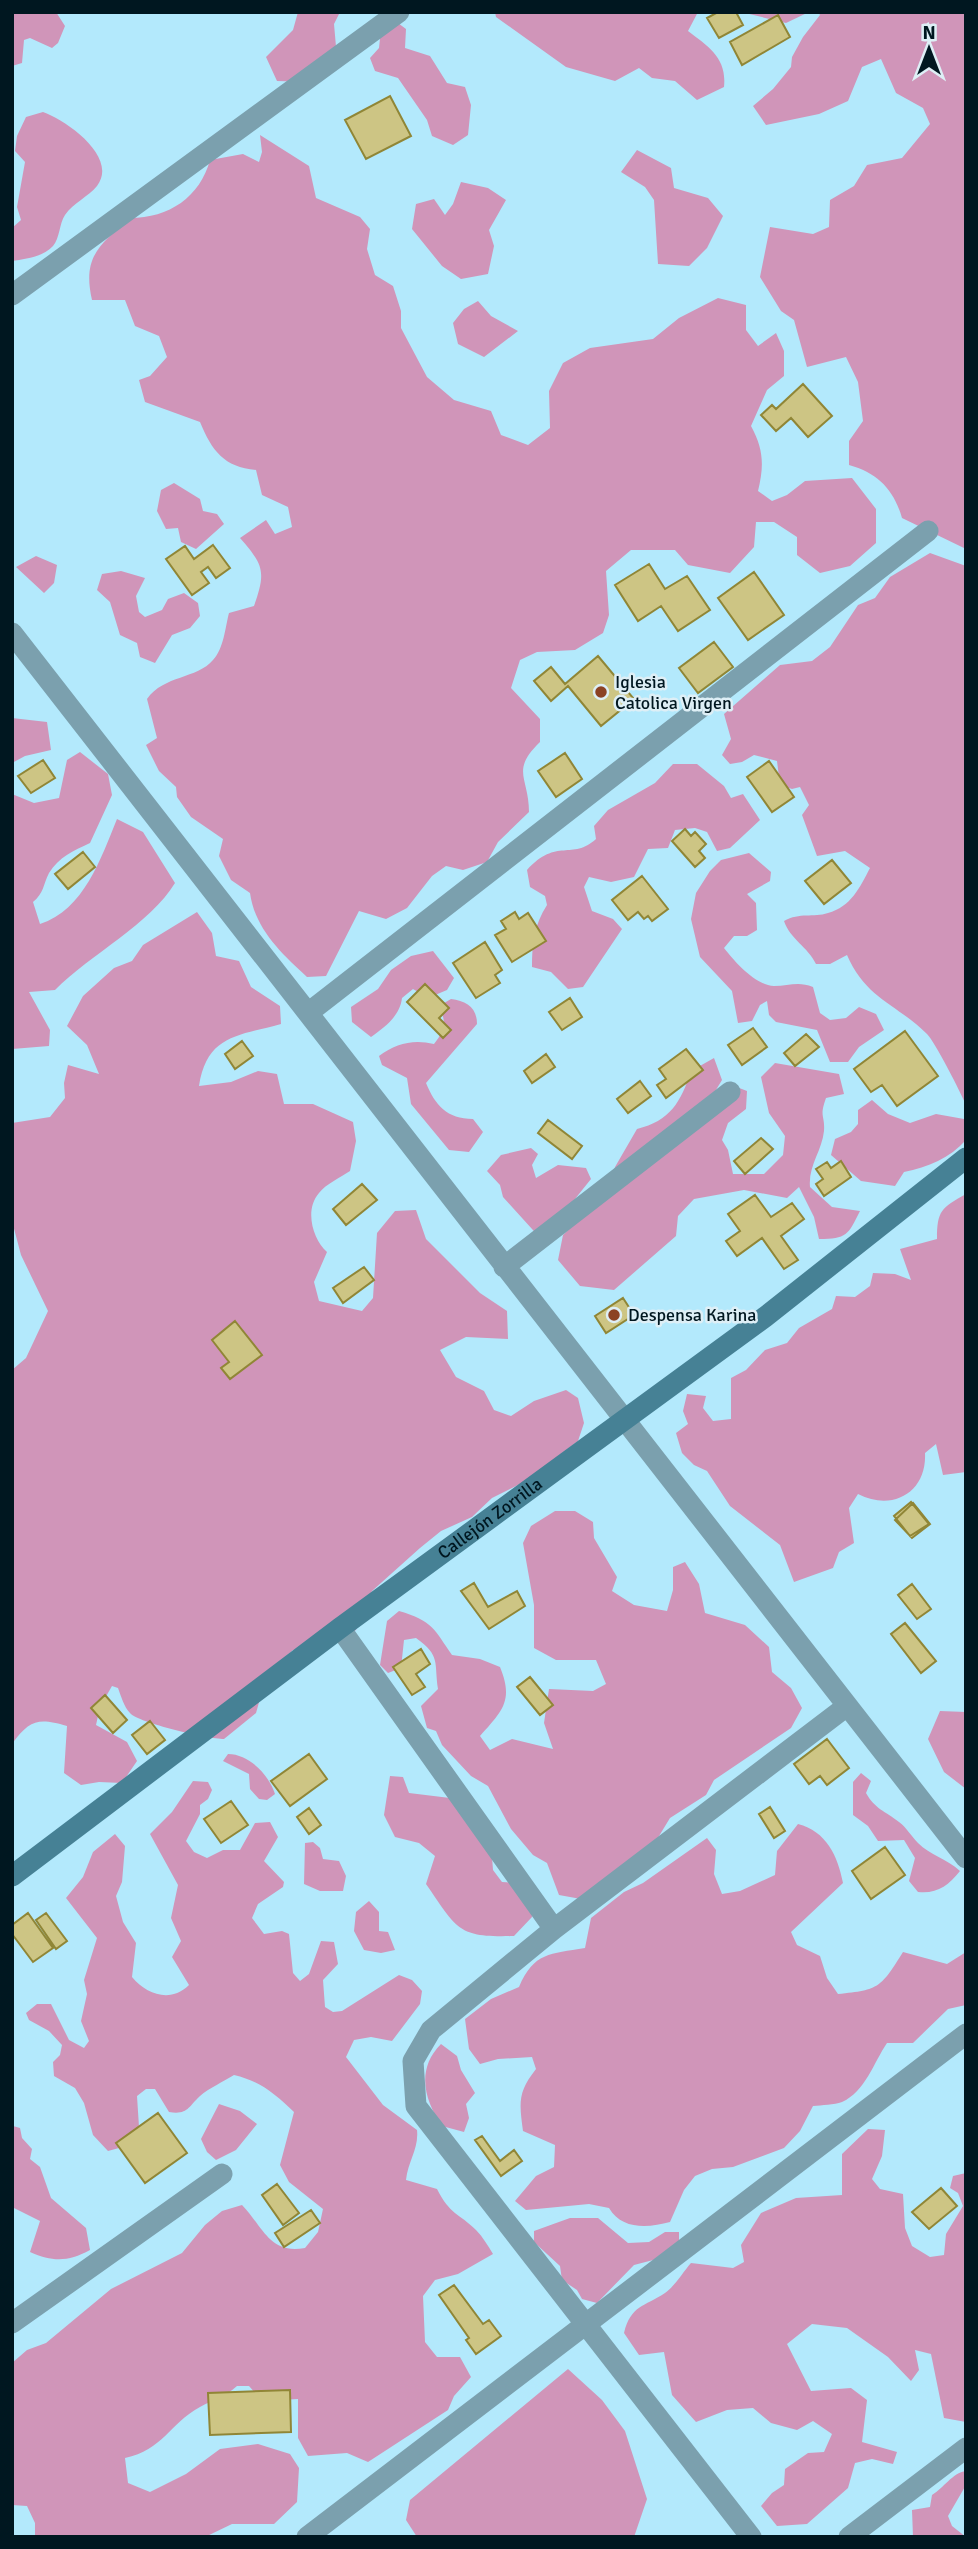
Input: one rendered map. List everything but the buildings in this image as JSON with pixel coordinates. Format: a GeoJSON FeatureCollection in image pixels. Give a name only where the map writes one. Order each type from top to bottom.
{"type":"FeatureCollection","features":[{"type":"Feature","properties":{"kind":"street"},"geometry":{"type":"LineString","coordinates":[[12,295],[399,12]]}},
{"type":"Feature","properties":{"kind":"street"},"geometry":{"type":"LineString","coordinates":[[308,1013],[928,531]]}},
{"type":"Feature","properties":{"kind":"street"},"geometry":{"type":"LineString","coordinates":[[12,633],[966,1857]]}},
{"type":"Feature","properties":{"kind":"street"},"geometry":{"type":"LineString","coordinates":[[504,1267],[730,1093]]}},
{"type":"Feature","properties":{"kind":"street","name":"Callejón Zorrilla"},"geometry":{"type":"LineString","coordinates":[[12,1876],[340,1628],[622,1419],[765,1317],[966,1158]]}},
{"type":"Feature","properties":{"kind":"street"},"geometry":{"type":"LineString","coordinates":[[340,1628],[554,1929]]}},
{"type":"Feature","properties":{"kind":"street"},"geometry":{"type":"LineString","coordinates":[[751,2537],[585,2327],[416,2106],[413,2061],[431,2030],[554,1929],[848,1706]]}},
{"type":"Feature","properties":{"kind":"street"},"geometry":{"type":"LineString","coordinates":[[307,2537],[966,2034]]}},
{"type":"Feature","properties":{"kind":"street"},"geometry":{"type":"LineString","coordinates":[[12,2323],[222,2174]]}},
{"type":"Feature","properties":{"kind":"street"},"geometry":{"type":"LineString","coordinates":[[849,2537],[966,2448]]}},
{"type":"Feature","properties":{"kind":"shaded area"},"geometry":{"type":"Polygon","coordinates":[[[12,12],[56,12],[65,26],[58,43],[52,48],[30,38],[24,40],[22,63],[12,66],[12,12]]]}},
{"type":"Feature","properties":{"kind":"shaded area"},"geometry":{"type":"Polygon","coordinates":[[[298,12],[340,12],[334,24],[337,58],[310,82],[277,81],[266,57],[293,30],[298,12]]]}},
{"type":"Feature","properties":{"kind":"shaded area"},"geometry":{"type":"Polygon","coordinates":[[[495,12],[698,12],[688,31],[715,54],[723,68],[724,87],[697,100],[675,81],[652,78],[639,68],[615,81],[566,67],[496,17],[495,12]]]}},
{"type":"Feature","properties":{"kind":"shaded area"},"geometry":{"type":"Polygon","coordinates":[[[741,12],[809,12],[786,23],[741,12]]]}},
{"type":"Feature","properties":{"kind":"shaded area"},"geometry":{"type":"Polygon","coordinates":[[[818,12],[966,12],[966,549],[902,518],[894,499],[883,484],[868,473],[849,465],[849,441],[863,421],[858,382],[846,357],[807,367],[794,320],[781,311],[760,277],[770,227],[813,234],[829,227],[830,200],[854,186],[867,165],[902,158],[930,124],[923,108],[896,93],[881,59],[862,67],[848,101],[819,114],[766,125],[753,106],[773,89],[791,67],[792,57],[820,15],[818,12]]]}},
{"type":"Feature","properties":{"kind":"shaded area"},"geometry":{"type":"Polygon","coordinates":[[[394,20],[406,29],[405,48],[430,56],[447,83],[465,87],[471,105],[468,135],[453,145],[432,136],[427,120],[398,78],[375,71],[370,58],[379,48],[381,29],[394,20]]]}},
{"type":"Feature","properties":{"kind":"shaded area"},"geometry":{"type":"Polygon","coordinates":[[[43,112],[64,123],[87,141],[101,163],[102,175],[97,186],[65,215],[57,239],[49,250],[12,261],[12,228],[21,220],[17,207],[25,162],[15,151],[17,136],[26,117],[43,112]]]}},
{"type":"Feature","properties":{"kind":"shaded area"},"geometry":{"type":"Polygon","coordinates":[[[260,135],[309,166],[316,198],[360,217],[370,229],[367,249],[375,275],[393,286],[401,311],[401,328],[427,377],[454,400],[491,411],[501,435],[528,445],[550,428],[549,391],[563,363],[590,348],[653,339],[679,318],[718,298],[746,305],[746,330],[758,346],[776,333],[784,351],[784,376],[767,390],[751,426],[762,458],[758,491],[772,501],[787,495],[805,481],[852,478],[876,509],[876,543],[850,566],[820,573],[797,555],[797,537],[774,522],[756,522],[754,547],[730,573],[688,565],[675,550],[631,550],[606,571],[609,615],[603,633],[575,650],[537,652],[520,660],[511,688],[540,719],[540,742],[523,768],[529,812],[498,842],[487,862],[463,870],[446,866],[432,876],[407,908],[386,919],[359,911],[326,976],[307,977],[271,940],[257,918],[250,893],[231,880],[219,856],[223,839],[191,817],[177,797],[176,787],[159,771],[146,745],[157,738],[147,699],[162,685],[198,671],[213,660],[220,650],[229,613],[254,606],[260,585],[260,569],[254,555],[240,538],[266,520],[275,534],[292,527],[288,507],[262,495],[256,470],[235,465],[220,456],[200,422],[145,402],[139,380],[150,376],[167,357],[159,336],[135,326],[125,300],[92,300],[90,285],[90,272],[96,253],[130,218],[158,214],[181,203],[199,185],[210,160],[243,154],[259,162],[262,152],[260,135]]]}},
{"type":"Feature","properties":{"kind":"shaded area"},"geometry":{"type":"Polygon","coordinates":[[[637,150],[671,168],[674,188],[708,198],[723,216],[707,248],[689,266],[658,264],[654,200],[645,187],[621,172],[637,150]]]}},
{"type":"Feature","properties":{"kind":"shaded area"},"geometry":{"type":"Polygon","coordinates":[[[461,182],[488,188],[506,200],[489,230],[494,246],[488,274],[461,279],[442,266],[412,229],[416,204],[434,199],[445,215],[453,204],[461,182]]]}},
{"type":"Feature","properties":{"kind":"shaded area"},"geometry":{"type":"Polygon","coordinates":[[[478,301],[491,316],[518,331],[484,357],[458,344],[453,323],[464,309],[478,301]]]}},
{"type":"Feature","properties":{"kind":"shaded area"},"geometry":{"type":"Polygon","coordinates":[[[174,483],[200,499],[203,511],[217,514],[224,524],[196,549],[181,542],[178,528],[166,529],[157,511],[161,490],[174,483]]]}},
{"type":"Feature","properties":{"kind":"shaded area"},"geometry":{"type":"Polygon","coordinates":[[[930,553],[966,566],[966,1105],[927,1034],[863,982],[847,955],[830,964],[816,964],[790,933],[784,921],[822,914],[843,906],[854,895],[870,868],[845,851],[817,856],[802,815],[809,805],[800,787],[792,789],[780,785],[777,761],[754,755],[742,762],[730,764],[722,755],[731,739],[724,714],[780,665],[812,661],[830,647],[858,605],[875,598],[890,577],[930,553]]]}},
{"type":"Feature","properties":{"kind":"shaded area"},"geometry":{"type":"Polygon","coordinates":[[[36,556],[57,565],[54,583],[44,593],[16,567],[36,556]]]}},
{"type":"Feature","properties":{"kind":"shaded area"},"geometry":{"type":"Polygon","coordinates":[[[121,571],[145,578],[136,596],[139,612],[145,617],[162,610],[168,599],[184,593],[198,603],[200,616],[190,628],[172,635],[155,663],[140,657],[137,643],[120,635],[110,602],[97,590],[102,574],[121,571]]]}},
{"type":"Feature","properties":{"kind":"shaded area"},"geometry":{"type":"Polygon","coordinates":[[[12,718],[47,722],[51,750],[25,756],[12,763],[12,718]]]}},
{"type":"Feature","properties":{"kind":"shaded area"},"geometry":{"type":"Polygon","coordinates":[[[80,752],[108,774],[112,795],[90,843],[62,859],[49,873],[41,892],[33,902],[40,924],[55,917],[79,895],[97,866],[117,819],[143,832],[175,883],[151,912],[55,990],[29,992],[50,1030],[49,1046],[12,1049],[12,794],[34,803],[59,798],[67,760],[80,752]]]}},
{"type":"Feature","properties":{"kind":"shaded area"},"geometry":{"type":"Polygon","coordinates":[[[673,764],[697,764],[724,786],[731,798],[743,794],[760,820],[730,848],[717,851],[707,832],[695,828],[675,830],[668,848],[648,849],[634,877],[611,882],[589,877],[584,887],[592,911],[613,919],[622,929],[583,987],[568,989],[551,972],[532,967],[535,935],[547,905],[545,896],[530,887],[527,870],[547,854],[579,848],[596,839],[594,826],[608,810],[655,783],[673,764]]]}},
{"type":"Feature","properties":{"kind":"shaded area"},"geometry":{"type":"Polygon","coordinates":[[[749,853],[771,872],[770,881],[747,894],[756,903],[757,930],[747,936],[734,936],[724,948],[740,966],[760,982],[774,986],[798,984],[813,987],[820,1013],[830,1020],[846,1018],[859,1007],[876,1014],[884,1030],[859,1047],[848,1062],[830,1062],[817,1030],[776,1022],[769,1015],[767,1001],[760,1005],[752,1021],[738,1023],[732,991],[700,957],[691,919],[696,893],[710,871],[721,860],[749,853]]]}},
{"type":"Feature","properties":{"kind":"shaded area"},"geometry":{"type":"Polygon","coordinates":[[[197,912],[212,933],[216,956],[239,961],[251,987],[280,1006],[281,1024],[238,1035],[217,1047],[203,1069],[199,1086],[231,1082],[258,1071],[277,1074],[284,1104],[313,1104],[353,1122],[356,1141],[350,1171],[322,1190],[314,1200],[312,1208],[314,1233],[327,1252],[314,1282],[319,1301],[362,1311],[373,1298],[377,1233],[395,1211],[416,1210],[426,1239],[480,1293],[507,1311],[508,1339],[466,1337],[440,1350],[456,1377],[484,1391],[494,1410],[511,1416],[534,1401],[566,1390],[578,1398],[584,1423],[578,1441],[524,1482],[492,1498],[472,1517],[441,1531],[372,1591],[356,1630],[331,1645],[293,1650],[267,1674],[256,1713],[224,1739],[174,1730],[136,1717],[126,1708],[118,1688],[112,1686],[100,1707],[96,1725],[127,1742],[137,1761],[122,1783],[99,1782],[81,1785],[64,1773],[67,1726],[49,1722],[36,1723],[24,1730],[12,1744],[12,1370],[26,1358],[48,1311],[21,1255],[12,1221],[12,1123],[50,1117],[65,1098],[64,1083],[68,1065],[99,1074],[87,1045],[67,1026],[83,996],[114,968],[132,961],[143,945],[197,912]]]}},
{"type":"Feature","properties":{"kind":"shaded area"},"geometry":{"type":"Polygon","coordinates":[[[433,951],[454,978],[447,990],[428,998],[413,989],[402,998],[391,1020],[371,1037],[352,1022],[351,1007],[378,989],[391,970],[411,956],[433,951]]]}},
{"type":"Feature","properties":{"kind":"shaded area"},"geometry":{"type":"Polygon","coordinates":[[[451,999],[470,1006],[475,1013],[477,1024],[426,1083],[433,1098],[443,1109],[456,1116],[473,1119],[483,1132],[469,1152],[449,1150],[411,1104],[407,1078],[382,1065],[379,1056],[405,1043],[434,1044],[444,1026],[439,1006],[451,999]]]}},
{"type":"Feature","properties":{"kind":"shaded area"},"geometry":{"type":"Polygon","coordinates":[[[714,1058],[722,1080],[708,1103],[729,1084],[747,1091],[746,1109],[728,1123],[722,1140],[728,1150],[733,1174],[764,1174],[783,1155],[785,1136],[769,1113],[761,1077],[775,1063],[839,1074],[844,1094],[826,1098],[823,1138],[811,1172],[810,1187],[832,1207],[860,1211],[852,1226],[846,1234],[836,1238],[819,1239],[814,1217],[799,1187],[787,1198],[744,1190],[694,1199],[678,1216],[676,1236],[614,1290],[580,1286],[558,1260],[563,1235],[608,1190],[615,1167],[637,1129],[658,1121],[673,1109],[691,1071],[714,1058]]]}},
{"type":"Feature","properties":{"kind":"shaded area"},"geometry":{"type":"Polygon","coordinates":[[[872,1100],[888,1114],[910,1123],[936,1114],[964,1119],[966,1140],[938,1161],[904,1172],[895,1186],[861,1181],[831,1155],[835,1139],[851,1132],[858,1124],[858,1110],[872,1100]]]}},
{"type":"Feature","properties":{"kind":"shaded area"},"geometry":{"type":"Polygon","coordinates":[[[531,1148],[538,1154],[532,1165],[536,1178],[558,1165],[586,1168],[591,1179],[542,1240],[503,1197],[500,1185],[487,1171],[501,1155],[531,1148]]]}},
{"type":"Feature","properties":{"kind":"shaded area"},"geometry":{"type":"Polygon","coordinates":[[[966,1194],[966,1472],[943,1475],[936,1444],[925,1453],[920,1478],[914,1488],[905,1495],[884,1501],[858,1494],[849,1508],[854,1543],[839,1552],[833,1568],[794,1582],[780,1545],[730,1506],[707,1471],[694,1465],[682,1453],[676,1433],[688,1424],[683,1411],[687,1394],[706,1396],[703,1408],[713,1421],[731,1419],[731,1378],[746,1370],[765,1350],[787,1343],[799,1328],[832,1309],[836,1296],[855,1297],[870,1286],[873,1273],[895,1274],[911,1280],[900,1249],[937,1239],[942,1211],[966,1194]]]}},
{"type":"Feature","properties":{"kind":"shaded area"},"geometry":{"type":"Polygon","coordinates":[[[555,1511],[575,1511],[593,1522],[594,1538],[617,1577],[612,1591],[634,1605],[667,1611],[673,1590],[673,1567],[685,1562],[699,1584],[705,1613],[745,1625],[769,1647],[772,1672],[791,1688],[802,1708],[791,1728],[714,1780],[706,1795],[670,1818],[645,1859],[592,1901],[559,1895],[547,1863],[533,1855],[511,1829],[488,1786],[471,1776],[442,1745],[436,1731],[427,1728],[421,1706],[438,1689],[435,1660],[424,1644],[416,1638],[404,1640],[401,1668],[388,1673],[380,1665],[387,1621],[399,1611],[419,1618],[432,1627],[452,1655],[480,1659],[500,1667],[506,1689],[504,1705],[480,1736],[490,1750],[512,1739],[553,1749],[544,1723],[549,1689],[593,1691],[606,1684],[596,1660],[556,1660],[534,1648],[534,1605],[523,1543],[531,1526],[555,1511]]]}},
{"type":"Feature","properties":{"kind":"shaded area"},"geometry":{"type":"Polygon","coordinates":[[[940,1711],[966,1712],[966,1789],[944,1772],[928,1739],[940,1711]]]}},
{"type":"Feature","properties":{"kind":"shaded area"},"geometry":{"type":"Polygon","coordinates":[[[228,1754],[243,1758],[257,1767],[275,1794],[267,1800],[259,1799],[250,1789],[249,1774],[223,1761],[228,1754]]]}},
{"type":"Feature","properties":{"kind":"shaded area"},"geometry":{"type":"Polygon","coordinates":[[[861,1773],[871,1781],[866,1793],[873,1803],[902,1824],[923,1847],[960,1871],[946,1885],[931,1892],[918,1892],[909,1881],[915,1858],[904,1840],[878,1841],[868,1826],[853,1815],[853,1782],[861,1773]]]}},
{"type":"Feature","properties":{"kind":"shaded area"},"geometry":{"type":"Polygon","coordinates":[[[390,1776],[403,1777],[409,1793],[450,1798],[492,1857],[493,1870],[502,1882],[519,1883],[531,1896],[532,1917],[514,1936],[469,1932],[452,1920],[445,1911],[426,1884],[435,1856],[419,1843],[395,1837],[384,1815],[390,1776]]]}},
{"type":"Feature","properties":{"kind":"shaded area"},"geometry":{"type":"Polygon","coordinates":[[[193,1781],[208,1782],[212,1790],[208,1799],[200,1805],[200,1814],[186,1841],[194,1852],[207,1858],[223,1850],[240,1850],[255,1823],[270,1822],[278,1837],[264,1861],[284,1882],[283,1887],[258,1904],[252,1918],[264,1934],[282,1931],[289,1934],[293,1973],[300,1981],[309,1974],[321,1941],[334,1942],[338,1964],[323,1980],[325,2007],[333,2012],[342,2011],[399,1975],[412,1980],[422,1991],[420,2004],[392,2041],[371,2037],[354,2040],[346,2057],[383,2105],[417,2130],[406,2180],[437,2189],[451,2209],[479,2233],[493,2254],[458,2274],[435,2280],[423,2296],[425,2342],[437,2357],[460,2357],[471,2377],[454,2396],[448,2410],[368,2462],[347,2453],[308,2456],[298,2438],[298,2399],[262,2401],[249,2386],[237,2386],[189,2414],[148,2449],[125,2458],[128,2483],[150,2492],[186,2474],[220,2449],[258,2444],[290,2454],[299,2468],[297,2502],[274,2524],[232,2524],[205,2537],[35,2537],[35,2523],[27,2506],[12,2505],[12,2363],[27,2350],[46,2343],[111,2289],[182,2253],[205,2225],[222,2211],[242,2205],[268,2237],[283,2247],[293,2249],[305,2248],[318,2232],[323,2209],[289,2182],[280,2165],[294,2112],[267,2089],[234,2075],[208,2090],[180,2112],[169,2112],[155,2089],[146,2089],[137,2096],[139,2127],[130,2145],[108,2151],[93,2135],[84,2103],[75,2088],[54,2076],[53,2062],[60,2055],[62,2045],[49,2031],[29,2020],[26,2013],[37,2004],[51,2004],[69,2040],[84,2048],[89,2041],[81,2021],[87,1994],[84,1980],[97,1938],[66,1898],[83,1877],[93,1852],[115,1834],[125,1846],[122,1882],[116,1896],[123,1922],[136,1943],[132,1977],[145,1988],[159,1994],[175,1994],[189,1985],[172,1957],[181,1941],[171,1918],[178,1885],[150,1834],[172,1812],[193,1781]]]}},
{"type":"Feature","properties":{"kind":"shaded area"},"geometry":{"type":"Polygon","coordinates":[[[798,1824],[816,1832],[829,1846],[838,1863],[843,1883],[791,1932],[797,1945],[820,1956],[827,1978],[838,1994],[863,1991],[878,1985],[903,1952],[947,1964],[966,1952],[966,2005],[948,2009],[913,2043],[887,2043],[857,2091],[842,2102],[813,2106],[800,2131],[784,2148],[733,2167],[712,2169],[695,2176],[684,2190],[670,2222],[636,2226],[621,2220],[609,2208],[589,2204],[526,2210],[515,2201],[536,2176],[554,2167],[555,2145],[523,2131],[521,2098],[536,2069],[532,2057],[498,2059],[480,2064],[469,2049],[465,2019],[491,1999],[519,1987],[537,1961],[553,1954],[585,1948],[591,1918],[624,1892],[643,1883],[707,1838],[716,1850],[714,1874],[722,1894],[740,1891],[775,1875],[777,1851],[798,1824]]]}},
{"type":"Feature","properties":{"kind":"shaded area"},"geometry":{"type":"Polygon","coordinates":[[[313,1842],[320,1848],[323,1859],[339,1861],[346,1876],[343,1891],[320,1891],[304,1884],[305,1843],[313,1842]]]}},
{"type":"Feature","properties":{"kind":"shaded area"},"geometry":{"type":"Polygon","coordinates":[[[369,1901],[379,1912],[379,1931],[388,1932],[395,1950],[381,1953],[364,1950],[354,1931],[356,1912],[369,1901]]]}},
{"type":"Feature","properties":{"kind":"shaded area"},"geometry":{"type":"Polygon","coordinates":[[[441,2044],[457,2056],[461,2070],[475,2093],[466,2104],[469,2118],[464,2132],[442,2126],[427,2095],[425,2085],[428,2064],[441,2044]]]}},
{"type":"Feature","properties":{"kind":"shaded area"},"geometry":{"type":"Polygon","coordinates":[[[219,2104],[240,2111],[257,2124],[236,2150],[216,2160],[207,2152],[201,2139],[219,2104]]]}},
{"type":"Feature","properties":{"kind":"shaded area"},"geometry":{"type":"Polygon","coordinates":[[[13,2126],[20,2128],[22,2138],[32,2149],[30,2159],[40,2167],[51,2198],[86,2228],[90,2250],[75,2257],[60,2259],[46,2258],[30,2252],[40,2221],[12,2207],[13,2126]]]}},
{"type":"Feature","properties":{"kind":"shaded area"},"geometry":{"type":"Polygon","coordinates":[[[868,2129],[885,2130],[882,2156],[872,2179],[880,2189],[903,2194],[905,2228],[912,2246],[930,2257],[944,2255],[946,2234],[963,2206],[958,2193],[950,2188],[953,2176],[966,2173],[966,2422],[944,2418],[931,2354],[915,2350],[919,2370],[911,2381],[888,2357],[847,2328],[812,2324],[787,2344],[811,2391],[851,2388],[867,2400],[862,2442],[897,2452],[893,2464],[872,2459],[855,2463],[848,2488],[807,2524],[777,2526],[761,2506],[772,2493],[784,2485],[785,2469],[808,2453],[824,2452],[832,2434],[813,2421],[797,2430],[771,2423],[753,2408],[727,2410],[696,2422],[672,2395],[664,2352],[639,2355],[624,2333],[630,2317],[639,2308],[669,2290],[691,2263],[733,2268],[744,2262],[741,2245],[761,2213],[796,2198],[842,2195],[842,2154],[868,2129]]]}},
{"type":"Feature","properties":{"kind":"shaded area"},"geometry":{"type":"Polygon","coordinates":[[[570,2218],[598,2218],[628,2243],[649,2242],[665,2232],[679,2232],[679,2241],[657,2259],[634,2265],[597,2303],[582,2299],[577,2290],[562,2280],[560,2266],[534,2242],[534,2231],[570,2218]]]}},
{"type":"Feature","properties":{"kind":"shaded area"},"geometry":{"type":"Polygon","coordinates":[[[568,2369],[602,2400],[625,2431],[647,2499],[634,2537],[417,2537],[406,2520],[410,2500],[568,2369]]]}},
{"type":"Feature","properties":{"kind":"shaded area"},"geometry":{"type":"Polygon","coordinates":[[[966,2471],[966,2485],[948,2516],[952,2526],[966,2537],[913,2537],[912,2510],[930,2507],[932,2495],[956,2475],[966,2471]]]}},
{"type":"Feature","properties":{"kind":"place","name":"Iglesia Catolica Virgen"},"geometry":{"type":"Point","coordinates":[601,692]}},
{"type":"Feature","properties":{"kind":"place","name":"Despensa Karina"},"geometry":{"type":"Point","coordinates":[614,1315]}}]}
